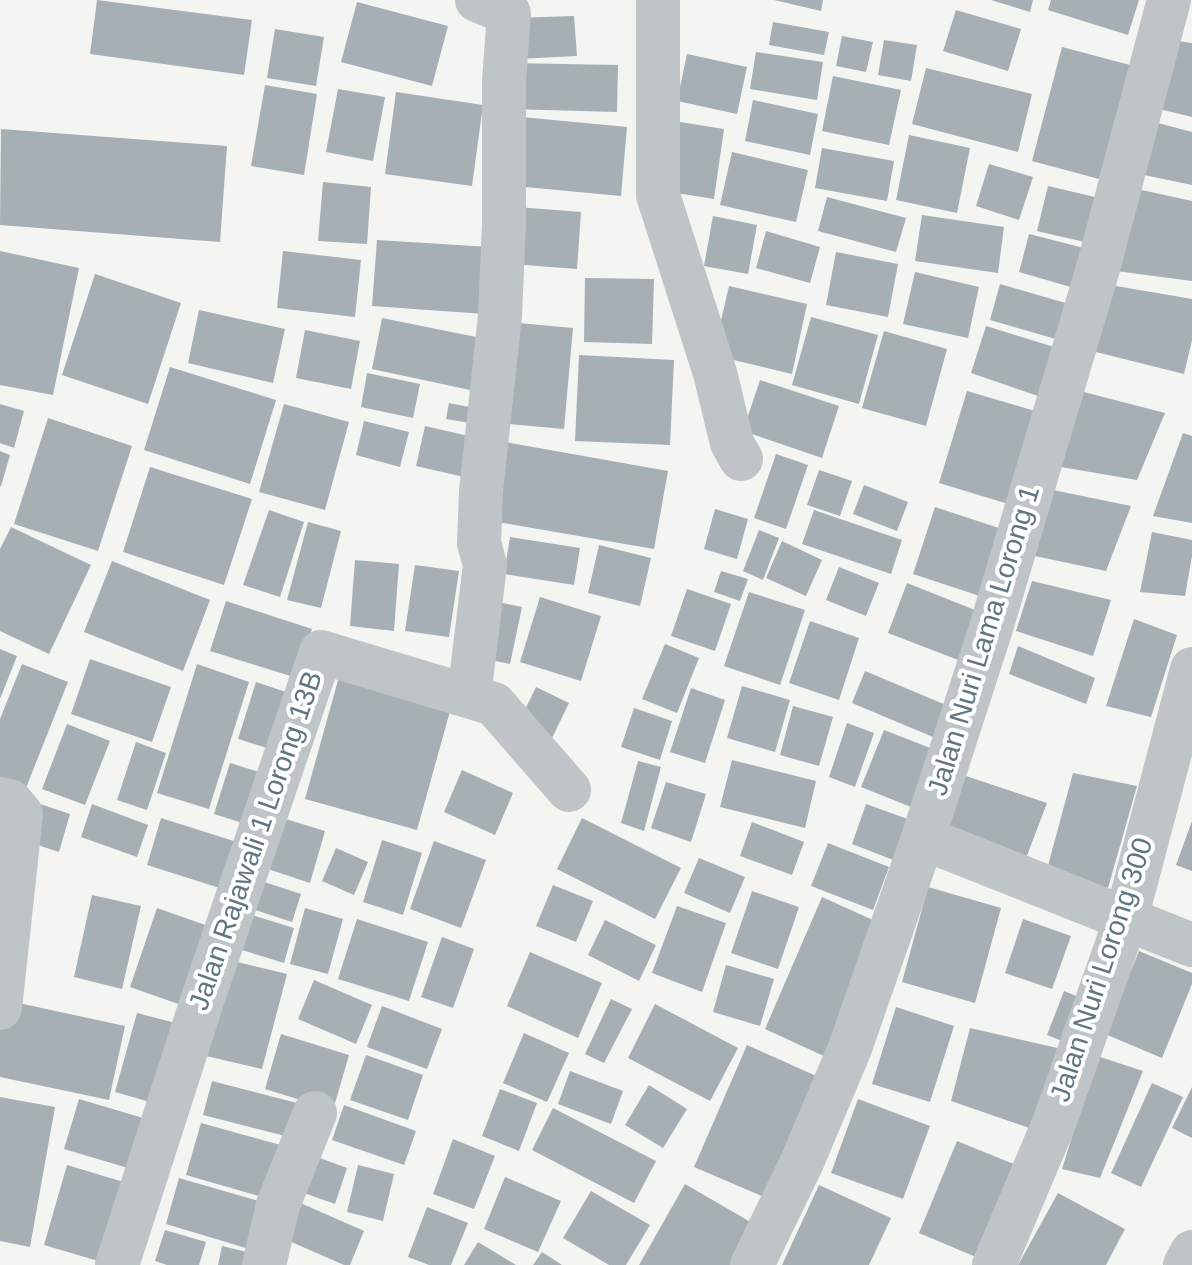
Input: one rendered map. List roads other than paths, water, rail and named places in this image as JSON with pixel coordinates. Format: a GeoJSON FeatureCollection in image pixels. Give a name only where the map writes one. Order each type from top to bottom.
{"type":"FeatureCollection","features":[{"type":"Feature","properties":{"kind":"street"},"geometry":{"type":"LineString","coordinates":[[469,696],[485,565],[479,543],[481,491],[500,316],[504,224],[504,81],[509,13],[477,0]]}},
{"type":"Feature","properties":{"kind":"street"},"geometry":{"type":"LineString","coordinates":[[658,0],[658,195],[715,373],[732,443],[741,459]]}},
{"type":"Feature","properties":{"kind":"street","name":"Jalan Nuri Lama Lorong 1"},"geometry":{"type":"LineString","coordinates":[[752,1265],[802,1162],[850,1048],[923,838],[996,613],[1078,337],[1169,0]]}},
{"type":"Feature","properties":{"kind":"street","name":"Jalan Rajawali 1 Lorong 13B"},"geometry":{"type":"LineString","coordinates":[[117,1265],[321,652],[494,704],[569,790]]}},
{"type":"Feature","properties":{"kind":"street","name":"Jalan Nuri Lorong 300"},"geometry":{"type":"LineString","coordinates":[[994,1265],[1054,1123],[1126,919],[1192,669]]}},
{"type":"Feature","properties":{"kind":"street"},"geometry":{"type":"LineString","coordinates":[[0,799],[10,801],[21,814],[0,1008]]}},
{"type":"Feature","properties":{"kind":"street"},"geometry":{"type":"LineString","coordinates":[[923,838],[1192,945]]}},
{"type":"Feature","properties":{"kind":"street"},"geometry":{"type":"LineString","coordinates":[[264,1265],[278,1205],[315,1113]]}},
{"type":"Feature","properties":{"kind":"street"},"geometry":{"type":"LineString","coordinates":[[1185,1265],[1192,1252]]}}]}
